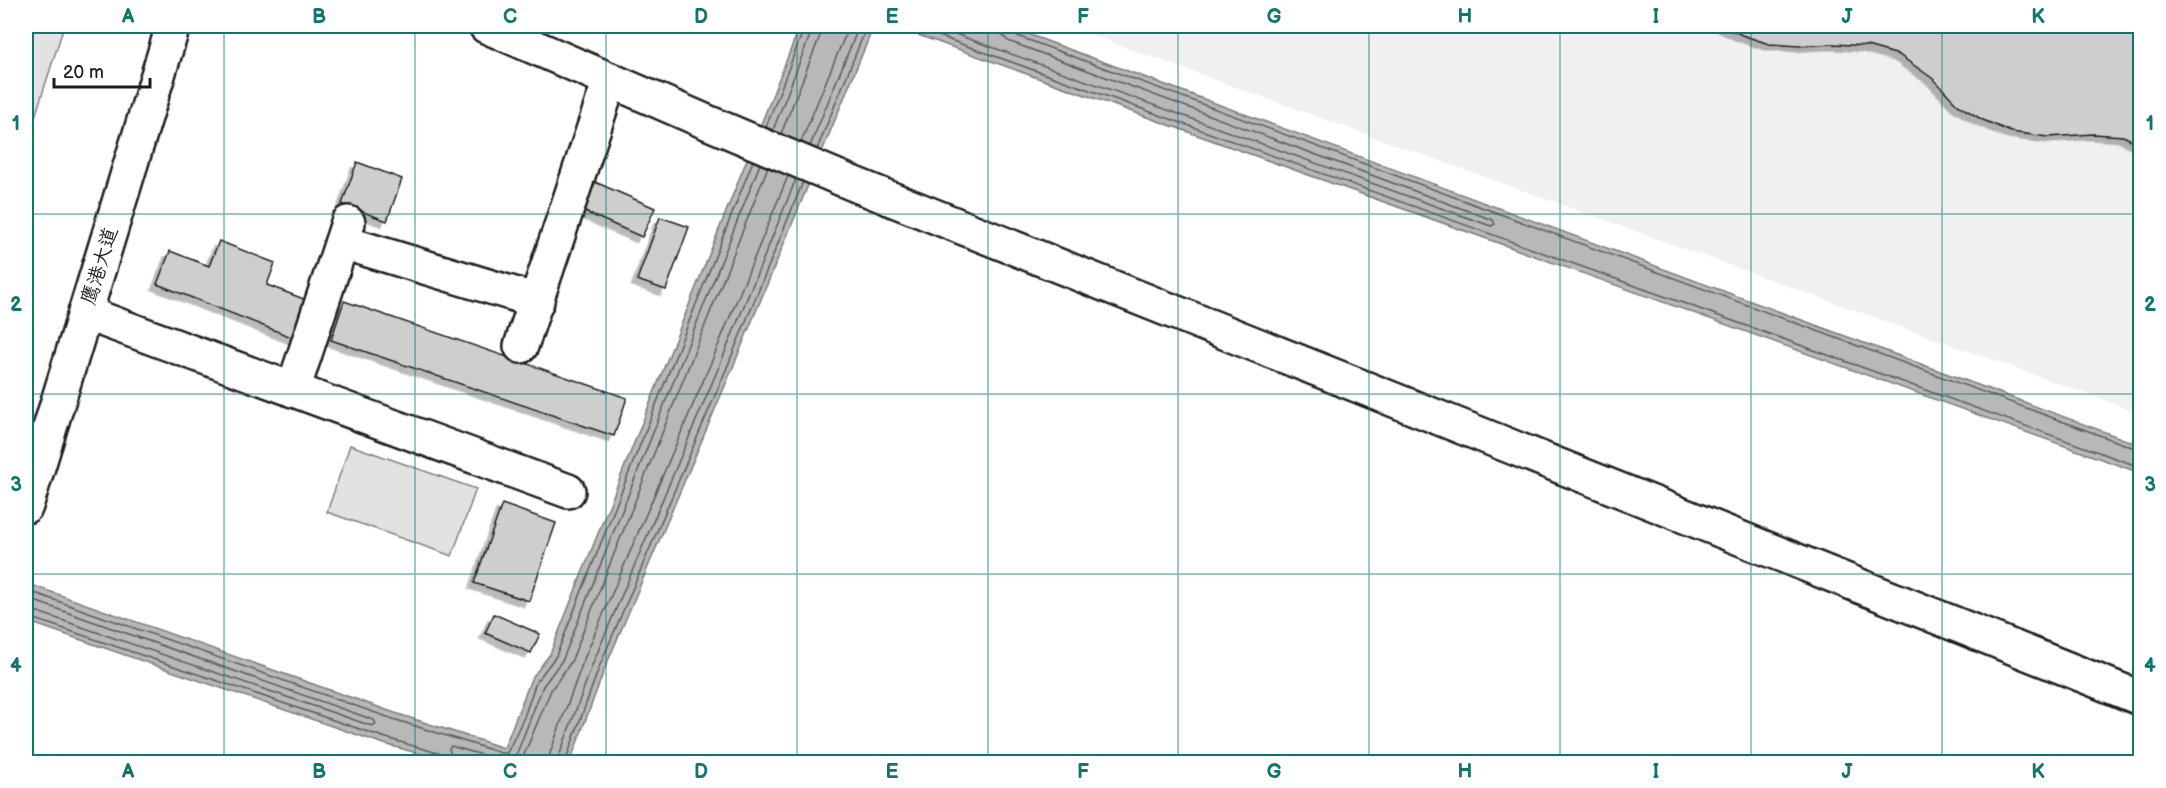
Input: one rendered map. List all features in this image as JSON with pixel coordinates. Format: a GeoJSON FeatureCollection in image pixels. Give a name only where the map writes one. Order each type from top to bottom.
{"type":"FeatureCollection","features":[{"type":"Feature","properties":{"kind":"street","name":"鹰港大道"},"geometry":{"type":"LineString","coordinates":[[26,506],[174,26]]}},
{"type":"Feature","properties":{"kind":"street"},"geometry":{"type":"LineString","coordinates":[[486,26],[854,184],[2140,698]]}},
{"type":"Feature","properties":{"kind":"street"},"geometry":{"type":"LineString","coordinates":[[522,346],[610,80]]}},
{"type":"Feature","properties":{"kind":"street"},"geometry":{"type":"LineString","coordinates":[[293,390],[345,232],[537,301]]}},
{"type":"Feature","properties":{"kind":"street"},"geometry":{"type":"LineString","coordinates":[[85,314],[568,491]]}},
{"type":"Feature","properties":{"kind":"shaded area"},"geometry":{"type":"Polygon","coordinates":[[[26,26],[64,26],[26,145],[26,26]]]}},
{"type":"Feature","properties":{"kind":"shaded area"},"geometry":{"type":"Polygon","coordinates":[[[1066,26],[2140,26],[2140,413],[1066,26]]]}},
{"type":"Feature","properties":{"kind":"shaded area"},"geometry":{"type":"Polygon","coordinates":[[[350,445],[476,489],[452,556],[327,512],[350,445]]]}},
{"type":"Feature","properties":{"kind":"water"},"geometry":{"type":"Polygon","coordinates":[[[800,26],[878,26],[873,28],[733,367],[605,668],[570,762],[449,762],[381,743],[26,621],[26,583],[395,713],[504,748],[531,679],[550,654],[800,26]]]}},
{"type":"Feature","properties":{"kind":"water"},"geometry":{"type":"Polygon","coordinates":[[[893,26],[1006,26],[2140,445],[2140,473],[893,26]]]}},
{"type":"Feature","properties":{"kind":"building"},"geometry":{"type":"Polygon","coordinates":[[[1723,26],[2140,26],[2140,144],[2123,136],[2093,134],[2048,137],[2011,132],[1981,119],[1958,105],[1932,78],[1899,55],[1867,46],[1769,44],[1723,26]]]}},
{"type":"Feature","properties":{"kind":"building"},"geometry":{"type":"Polygon","coordinates":[[[357,162],[402,179],[387,221],[342,204],[357,162]]]}},
{"type":"Feature","properties":{"kind":"building"},"geometry":{"type":"Polygon","coordinates":[[[588,179],[655,208],[642,237],[576,208],[588,179]]]}},
{"type":"Feature","properties":{"kind":"building"},"geometry":{"type":"Polygon","coordinates":[[[660,217],[689,227],[666,290],[637,280],[660,217]]]}},
{"type":"Feature","properties":{"kind":"building"},"geometry":{"type":"Polygon","coordinates":[[[219,241],[275,263],[267,285],[309,301],[294,338],[157,284],[170,251],[209,266],[219,241]]]}},
{"type":"Feature","properties":{"kind":"building"},"geometry":{"type":"Polygon","coordinates":[[[344,301],[627,398],[614,436],[331,340],[344,301]]]}},
{"type":"Feature","properties":{"kind":"building"},"geometry":{"type":"Polygon","coordinates":[[[502,504],[556,523],[529,601],[474,583],[502,504]]]}},
{"type":"Feature","properties":{"kind":"building"},"geometry":{"type":"Polygon","coordinates":[[[494,614],[540,634],[531,653],[485,633],[494,614]]]}}]}
